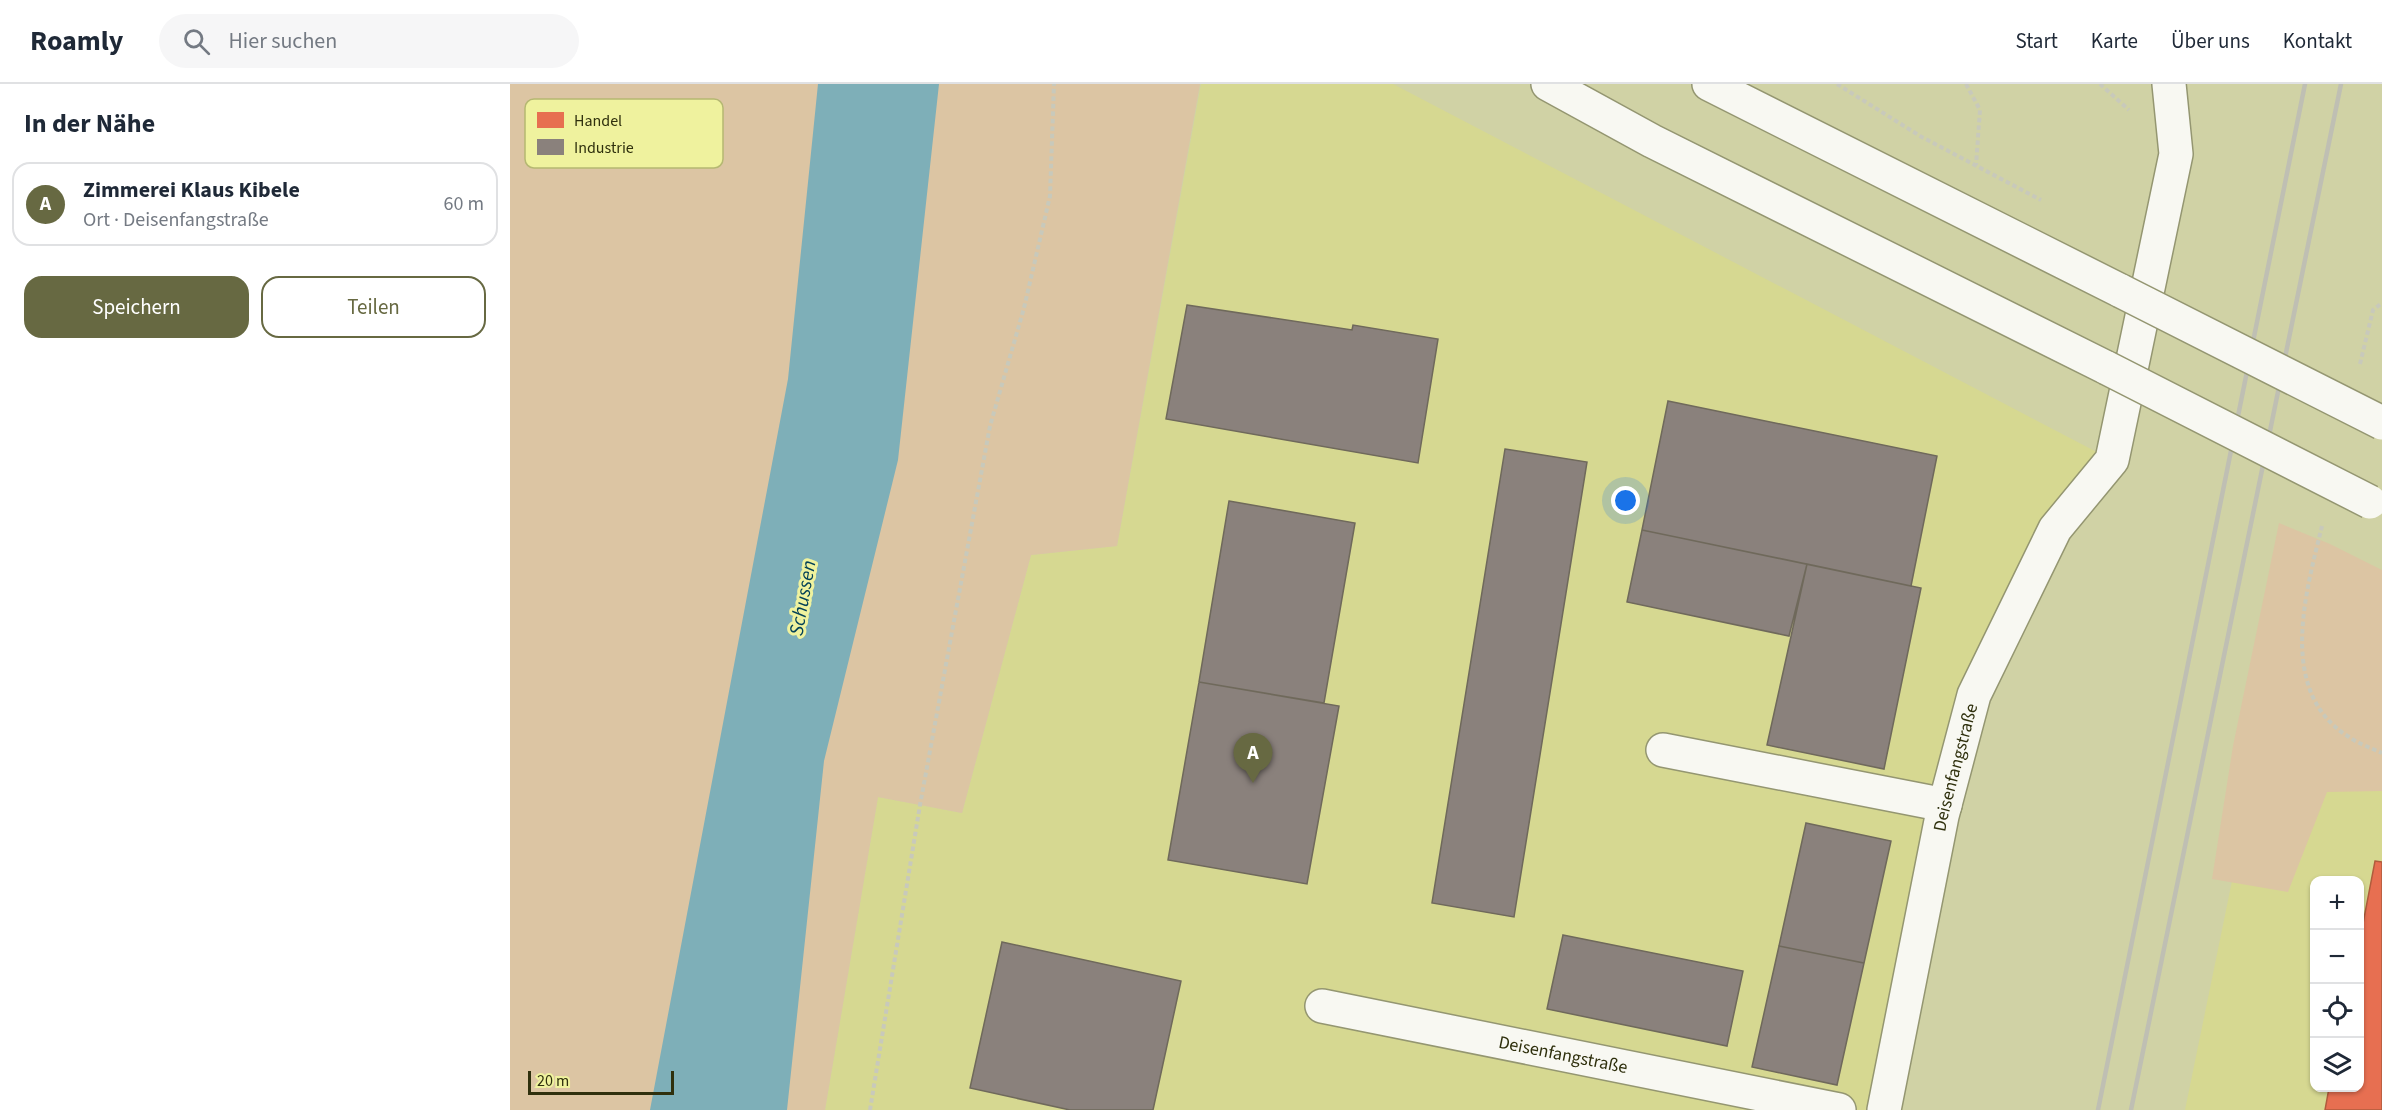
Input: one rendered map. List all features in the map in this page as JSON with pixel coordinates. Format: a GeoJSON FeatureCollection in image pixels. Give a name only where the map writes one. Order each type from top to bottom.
{"type":"FeatureCollection","features":[{"type":"Feature","properties":{"kind":"main road"},"geometry":{"type":"LineString","coordinates":[[1548,84],[1652,141],[2376,505]]}},
{"type":"Feature","properties":{"kind":"main road"},"geometry":{"type":"LineString","coordinates":[[1709,84],[2382,423]]}},
{"type":"Feature","properties":{"kind":"main road","name":"Deisenfangstraße"},"geometry":{"type":"LineString","coordinates":[[1884,1110],[1945,805],[1974,695],[2055,529],[2112,460],[2176,154],[2169,84]]}},
{"type":"Feature","properties":{"kind":"main road"},"geometry":{"type":"LineString","coordinates":[[1663,750],[1945,805]]}},
{"type":"Feature","properties":{"kind":"main road","name":"Deisenfangstraße"},"geometry":{"type":"LineString","coordinates":[[1322,1006],[1839,1110]]}},
{"type":"Feature","properties":{"kind":"path"},"geometry":{"type":"LineString","coordinates":[[870,1110],[920,805],[990,426],[1024,308],[1050,196],[1054,84]]}},
{"type":"Feature","properties":{"kind":"path"},"geometry":{"type":"LineString","coordinates":[[1838,84],[1920,136],[2047,203]]}},
{"type":"Feature","properties":{"kind":"path"},"geometry":{"type":"LineString","coordinates":[[1966,84],[1980,110],[1976,165]]}},
{"type":"Feature","properties":{"kind":"path"},"geometry":{"type":"LineString","coordinates":[[2359,366],[2373,310],[2382,303]]}},
{"type":"Feature","properties":{"kind":"path"},"geometry":{"type":"LineString","coordinates":[[2322,523],[2302,608],[2300,643],[2312,694],[2326,718],[2348,737],[2382,753]]}},
{"type":"Feature","properties":{"kind":"shaded area"},"geometry":{"type":"Polygon","coordinates":[[[510,84],[1200,84],[1117,546],[1031,555],[962,813],[878,797],[825,1110],[510,1110],[510,84]]]}},
{"type":"Feature","properties":{"kind":"shaded area"},"geometry":{"type":"Polygon","coordinates":[[[1201,84],[1393,84],[2112,460],[1974,695],[1884,1110],[825,1110],[878,797],[962,813],[1031,555],[1117,546],[1201,84]]]}},
{"type":"Feature","properties":{"kind":"shaded area"},"geometry":{"type":"Polygon","coordinates":[[[2279,523],[2330,544],[2382,570],[2382,791],[2327,792],[2288,892],[2212,879],[2233,746],[2279,523]]]}},
{"type":"Feature","properties":{"kind":"shaded area"},"geometry":{"type":"Polygon","coordinates":[[[2262,735],[2382,758],[2382,1110],[2185,1110],[2262,735]]]}},
{"type":"Feature","properties":{"kind":"water","name":"Schussen"},"geometry":{"type":"Polygon","coordinates":[[[818,84],[939,84],[898,460],[824,761],[787,1110],[650,1110],[788,379],[818,84]]]}},
{"type":"Feature","properties":{"kind":"building: Handel"},"geometry":{"type":"Polygon","coordinates":[[[2375,861],[2382,862],[2382,1110],[2325,1110],[2328,1092],[2364,1092],[2364,918],[2375,861]]]}},
{"type":"Feature","properties":{"kind":"building: Industrie"},"geometry":{"type":"Polygon","coordinates":[[[1187,305],[1352,330],[1353,325],[1438,339],[1418,463],[1166,419],[1187,305]]]}},
{"type":"Feature","properties":{"kind":"building: Industrie"},"geometry":{"type":"Polygon","coordinates":[[[1668,401],[1937,456],[1911,586],[1642,530],[1668,401]]]}},
{"type":"Feature","properties":{"kind":"building: Industrie"},"geometry":{"type":"Polygon","coordinates":[[[1505,449],[1587,462],[1514,917],[1432,903],[1505,449]]]}},
{"type":"Feature","properties":{"kind":"building: Industrie"},"geometry":{"type":"Polygon","coordinates":[[[1229,501],[1355,523],[1324,703],[1199,682],[1229,501]]]}},
{"type":"Feature","properties":{"kind":"building: Industrie"},"geometry":{"type":"Polygon","coordinates":[[[1642,530],[1807,564],[1789,636],[1627,602],[1642,530]]]}},
{"type":"Feature","properties":{"kind":"building: Industrie"},"geometry":{"type":"Polygon","coordinates":[[[1807,564],[1921,588],[1884,769],[1767,745],[1807,564]]]}},
{"type":"Feature","properties":{"kind":"building: Industrie"},"geometry":{"type":"Polygon","coordinates":[[[1199,682],[1339,706],[1307,884],[1168,860],[1199,682]]]}},
{"type":"Feature","properties":{"kind":"building: Industrie"},"geometry":{"type":"Polygon","coordinates":[[[1806,823],[1891,841],[1864,963],[1779,946],[1806,823]]]}},
{"type":"Feature","properties":{"kind":"building: Industrie"},"geometry":{"type":"Polygon","coordinates":[[[1563,935],[1743,971],[1727,1046],[1547,1009],[1563,935]]]}},
{"type":"Feature","properties":{"kind":"building: Industrie"},"geometry":{"type":"Polygon","coordinates":[[[1002,942],[1181,981],[1153,1110],[1070,1110],[970,1088],[1002,942]]]}},
{"type":"Feature","properties":{"kind":"building: Industrie"},"geometry":{"type":"Polygon","coordinates":[[[1779,946],[1864,963],[1837,1085],[1752,1067],[1779,946]]]}},
{"type":"Feature","properties":{"kind":"railway"},"geometry":{"type":"LineString","coordinates":[[2098,1110],[2305,84]]}},
{"type":"Feature","properties":{"kind":"railway"},"geometry":{"type":"LineString","coordinates":[[2131,1110],[2341,84]]}},
{"type":"Feature","properties":{"kind":"place","name":"Zimmerei Klaus Kibele"},"geometry":{"type":"Point","coordinates":[1253,783]}}]}
